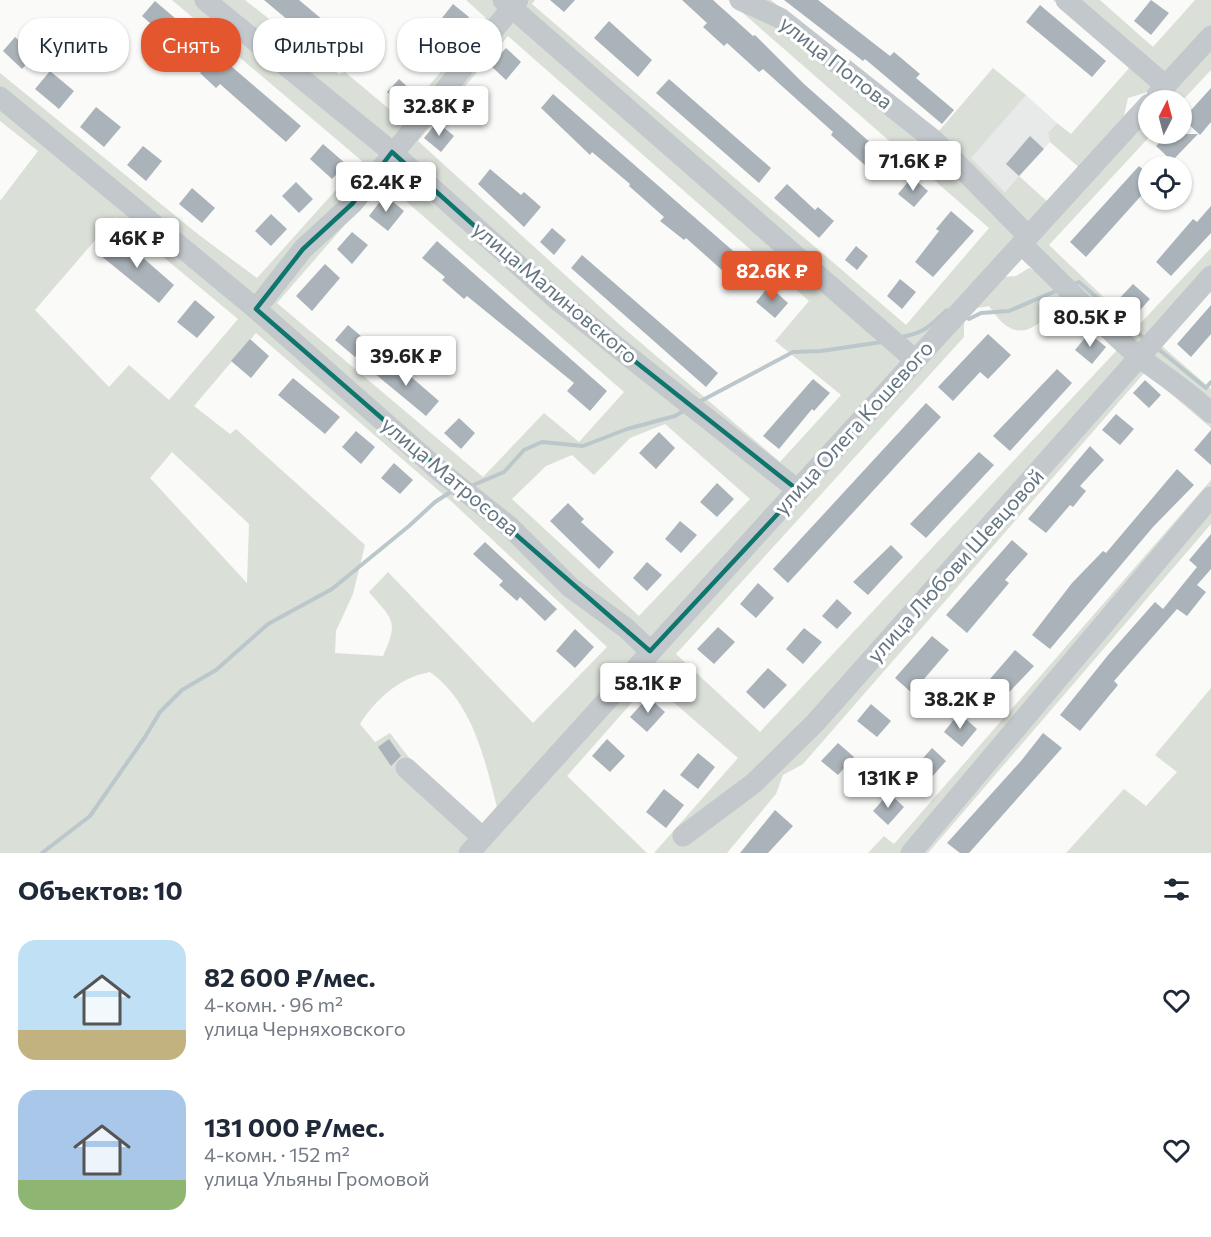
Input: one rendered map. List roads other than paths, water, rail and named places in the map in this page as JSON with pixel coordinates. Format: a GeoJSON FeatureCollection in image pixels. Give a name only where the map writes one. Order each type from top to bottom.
{"type":"FeatureCollection","features":[{"type":"Feature","properties":{"kind":"street","name":"улица Малиновского"},"geometry":{"type":"LineString","coordinates":[[205,0],[392,152],[556,299],[799,491]]}},
{"type":"Feature","properties":{"kind":"street","name":"улица Попова"},"geometry":{"type":"LineString","coordinates":[[740,0],[780,18],[935,141],[1085,309],[1141,358],[1173,380],[1211,413]]}},
{"type":"Feature","properties":{"kind":"street"},"geometry":{"type":"LineString","coordinates":[[1066,0],[1156,90]]}},
{"type":"Feature","properties":{"kind":"street"},"geometry":{"type":"LineString","coordinates":[[256,309],[303,249],[353,203],[511,3],[915,360]]}},
{"type":"Feature","properties":{"kind":"street"},"geometry":{"type":"LineString","coordinates":[[1162,90],[1211,36]]}},
{"type":"Feature","properties":{"kind":"street","name":"улица Матросова"},"geometry":{"type":"LineString","coordinates":[[0,97],[256,309],[442,473],[509,526],[570,587],[626,628],[650,651]]}},
{"type":"Feature","properties":{"kind":"street","name":"улица Олега Кошевого"},"geometry":{"type":"LineString","coordinates":[[476,845],[1138,116]]}},
{"type":"Feature","properties":{"kind":"street","name":"улица Любови Шевцовой"},"geometry":{"type":"LineString","coordinates":[[683,836],[754,783],[815,723],[1141,358],[1211,276]]}},
{"type":"Feature","properties":{"kind":"street"},"geometry":{"type":"LineString","coordinates":[[911,853],[1211,497]]}},
{"type":"Feature","properties":{"kind":"street"},"geometry":{"type":"LineString","coordinates":[[406,768],[476,845]]}},
{"type":"Feature","properties":{"kind":"waterway"},"geometry":{"type":"LineString","coordinates":[[1074,284],[1079,282],[1146,340]]}},
{"type":"Feature","properties":{"kind":"waterway"},"geometry":{"type":"LineString","coordinates":[[964,315],[969,319],[981,313],[1009,311],[1058,290]]}},
{"type":"Feature","properties":{"kind":"waterway"},"geometry":{"type":"LineString","coordinates":[[901,337],[927,328],[947,310]]}},
{"type":"Feature","properties":{"kind":"waterway"},"geometry":{"type":"LineString","coordinates":[[699,402],[793,352],[821,351],[882,342]]}},
{"type":"Feature","properties":{"kind":"waterway"},"geometry":{"type":"LineString","coordinates":[[1157,348],[1206,388],[1211,382]]}},
{"type":"Feature","properties":{"kind":"waterway"},"geometry":{"type":"LineString","coordinates":[[471,486],[504,472],[524,450],[542,442],[583,446],[627,429],[675,416],[685,410]]}},
{"type":"Feature","properties":{"kind":"waterway"},"geometry":{"type":"LineString","coordinates":[[42,853],[90,816],[160,712],[182,690],[216,670],[268,624],[332,589],[435,502],[452,491]]}}]}
